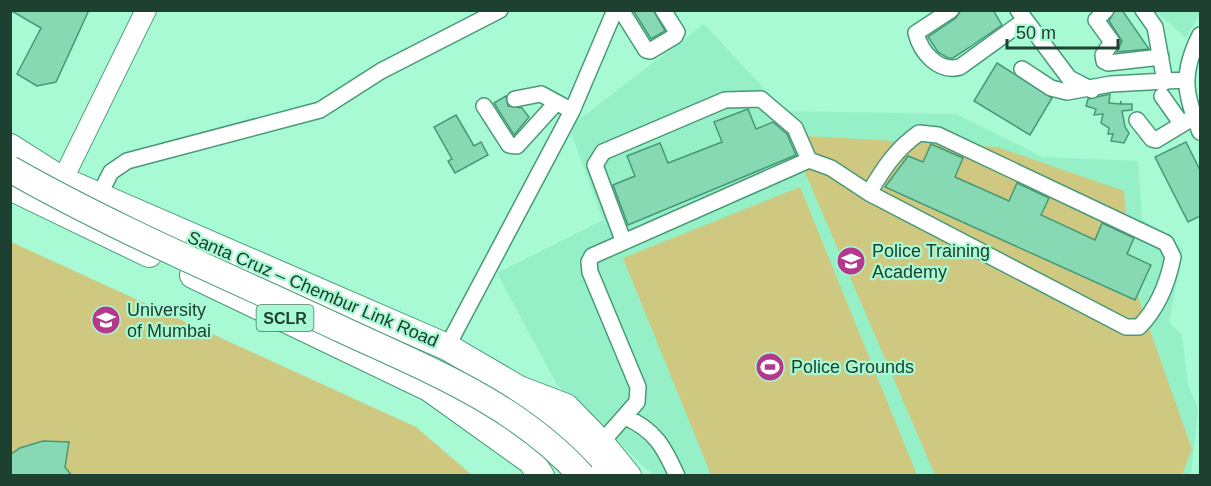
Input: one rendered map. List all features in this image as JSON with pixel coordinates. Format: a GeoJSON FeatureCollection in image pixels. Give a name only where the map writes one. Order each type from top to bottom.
{"type":"FeatureCollection","features":[{"type":"Feature","properties":{"kind":"highway","name":"Santa Cruz – Chembur Link Road"},"geometry":{"type":"LineString","coordinates":[[10,147],[62,180],[98,197],[447,347],[519,389],[566,408],[601,443],[628,476]]}},
{"type":"Feature","properties":{"kind":"highway"},"geometry":{"type":"LineString","coordinates":[[10,169],[141,236],[469,388],[534,430],[557,448],[582,476]]}},
{"type":"Feature","properties":{"kind":"highway","name":"Santa Cruz – Chembur Link Road"},"geometry":{"type":"LineString","coordinates":[[10,186],[50,208],[429,388],[531,461],[542,476]]}},
{"type":"Feature","properties":{"kind":"highway"},"geometry":{"type":"LineString","coordinates":[[519,389],[544,417],[569,437],[605,476]]}},
{"type":"Feature","properties":{"kind":"street"},"geometry":{"type":"LineString","coordinates":[[50,208],[146,10]]}},
{"type":"Feature","properties":{"kind":"street"},"geometry":{"type":"LineString","coordinates":[[98,197],[111,172],[127,161],[320,110],[381,71],[500,10]]}},
{"type":"Feature","properties":{"kind":"street"},"geometry":{"type":"LineString","coordinates":[[447,347],[572,111],[615,10]]}},
{"type":"Feature","properties":{"kind":"street"},"geometry":{"type":"LineString","coordinates":[[621,10],[646,50],[650,51],[675,36],[677,32],[663,10]]}},
{"type":"Feature","properties":{"kind":"street"},"geometry":{"type":"LineString","coordinates":[[951,10],[916,33],[936,63],[949,70],[960,67],[1022,15],[1069,78],[1092,90]]}},
{"type":"Feature","properties":{"kind":"street"},"geometry":{"type":"LineString","coordinates":[[1106,10],[1096,20],[1112,42],[1103,55],[1104,61],[1108,63],[1161,57]]}},
{"type":"Feature","properties":{"kind":"street"},"geometry":{"type":"LineString","coordinates":[[1143,10],[1155,27],[1161,57],[1163,89],[1192,116]]}},
{"type":"Feature","properties":{"kind":"street"},"geometry":{"type":"LineString","coordinates":[[1200,35],[1189,59],[1185,80],[1192,116],[1200,132]]}},
{"type":"Feature","properties":{"kind":"street"},"geometry":{"type":"LineString","coordinates":[[1023,69],[1051,88],[1067,92],[1092,90],[1111,84],[1163,89],[1185,80]]}},
{"type":"Feature","properties":{"kind":"street"},"geometry":{"type":"LineString","coordinates":[[515,99],[541,94],[572,111]]}},
{"type":"Feature","properties":{"kind":"street"},"geometry":{"type":"LineString","coordinates":[[623,240],[595,165],[603,152],[725,100],[761,99],[795,128],[809,160]]}},
{"type":"Feature","properties":{"kind":"street"},"geometry":{"type":"LineString","coordinates":[[484,106],[509,145],[517,146],[556,103]]}},
{"type":"Feature","properties":{"kind":"street"},"geometry":{"type":"LineString","coordinates":[[1137,120],[1152,139],[1156,140],[1192,116]]}},
{"type":"Feature","properties":{"kind":"street"},"geometry":{"type":"LineString","coordinates":[[601,443],[637,402],[638,387],[590,272],[589,262],[592,256],[623,240],[809,160],[831,168],[869,193],[1126,327],[1139,327],[1148,318],[1170,270],[1173,257],[1166,243],[939,135],[919,133],[905,143],[887,163],[869,193]]}},
{"type":"Feature","properties":{"kind":"street"},"geometry":{"type":"LineString","coordinates":[[625,417],[640,423],[663,444],[677,476]]}},
{"type":"Feature","properties":{"kind":"shaded area"},"geometry":{"type":"Polygon","coordinates":[[[1155,11],[1200,11],[1200,13],[1186,38],[1155,11]]]}},
{"type":"Feature","properties":{"kind":"shaded area","name":"Police Training Academy"},"geometry":{"type":"Polygon","coordinates":[[[704,24],[785,111],[956,114],[1043,157],[1138,161],[1142,219],[1183,249],[1169,322],[1182,335],[1188,385],[1198,409],[1191,475],[653,475],[557,385],[497,273],[603,220],[569,127],[704,24]]]}},
{"type":"Feature","properties":{"kind":"shaded area"},"geometry":{"type":"Polygon","coordinates":[[[789,135],[997,147],[1124,191],[1130,274],[1192,449],[1182,475],[935,475],[789,135]]]}},
{"type":"Feature","properties":{"kind":"shaded area","name":"Police Grounds"},"geometry":{"type":"Polygon","coordinates":[[[800,187],[917,475],[711,475],[623,258],[800,187]]]}},
{"type":"Feature","properties":{"kind":"shaded area","name":"University of Mumbai"},"geometry":{"type":"Polygon","coordinates":[[[11,242],[416,427],[472,475],[11,476],[11,242]]]}},
{"type":"Feature","properties":{"kind":"building"},"geometry":{"type":"Polygon","coordinates":[[[10,10],[89,10],[56,82],[37,86],[17,74],[41,28],[10,10]]]}},
{"type":"Feature","properties":{"kind":"building"},"geometry":{"type":"Polygon","coordinates":[[[633,10],[653,10],[665,31],[651,39],[633,10]]]}},
{"type":"Feature","properties":{"kind":"building"},"geometry":{"type":"Polygon","coordinates":[[[961,10],[993,10],[1002,25],[953,58],[948,58],[938,52],[928,37],[956,18],[961,10]]]}},
{"type":"Feature","properties":{"kind":"building"},"geometry":{"type":"Polygon","coordinates":[[[1115,10],[1122,10],[1149,49],[1117,52],[1122,41],[1109,21],[1115,10]]]}},
{"type":"Feature","properties":{"kind":"building"},"geometry":{"type":"Polygon","coordinates":[[[997,63],[1052,98],[1030,135],[974,101],[997,63]]]}},
{"type":"Feature","properties":{"kind":"building"},"geometry":{"type":"Polygon","coordinates":[[[1110,94],[1109,103],[1120,104],[1121,101],[1121,104],[1132,104],[1132,110],[1122,111],[1125,127],[1129,133],[1124,143],[1111,141],[1113,134],[1108,134],[1109,128],[1101,123],[1103,114],[1094,115],[1096,109],[1086,106],[1088,99],[1110,94]]]}},
{"type":"Feature","properties":{"kind":"building"},"geometry":{"type":"Polygon","coordinates":[[[506,96],[508,106],[522,108],[529,117],[514,135],[494,103],[506,96]]]}},
{"type":"Feature","properties":{"kind":"building"},"geometry":{"type":"Polygon","coordinates":[[[748,109],[756,129],[773,122],[787,134],[796,155],[628,225],[613,185],[635,176],[627,156],[660,143],[668,163],[722,142],[714,122],[748,109]]]}},
{"type":"Feature","properties":{"kind":"building"},"geometry":{"type":"Polygon","coordinates":[[[456,115],[474,146],[481,142],[488,155],[455,173],[448,161],[452,159],[434,127],[456,115]]]}},
{"type":"Feature","properties":{"kind":"building"},"geometry":{"type":"Polygon","coordinates":[[[1186,142],[1200,170],[1200,216],[1188,222],[1155,157],[1186,142]]]}},
{"type":"Feature","properties":{"kind":"building"},"geometry":{"type":"Polygon","coordinates":[[[931,144],[963,158],[955,177],[1009,201],[1017,183],[1049,198],[1041,215],[1095,240],[1102,223],[1134,238],[1127,254],[1151,265],[1135,300],[885,187],[908,156],[923,162],[931,144]]]}},
{"type":"Feature","properties":{"kind":"building"},"geometry":{"type":"Polygon","coordinates":[[[43,441],[69,442],[65,467],[72,476],[10,476],[10,455],[20,448],[43,441]]]}},
{"type":"Feature","properties":{"kind":"place","name":"Police Training Academy"},"geometry":{"type":"Point","coordinates":[851,261]}},
{"type":"Feature","properties":{"kind":"place","name":"University of Mumbai"},"geometry":{"type":"Point","coordinates":[106,320]}},
{"type":"Feature","properties":{"kind":"place","name":"Police Grounds"},"geometry":{"type":"Point","coordinates":[770,367]}}]}
